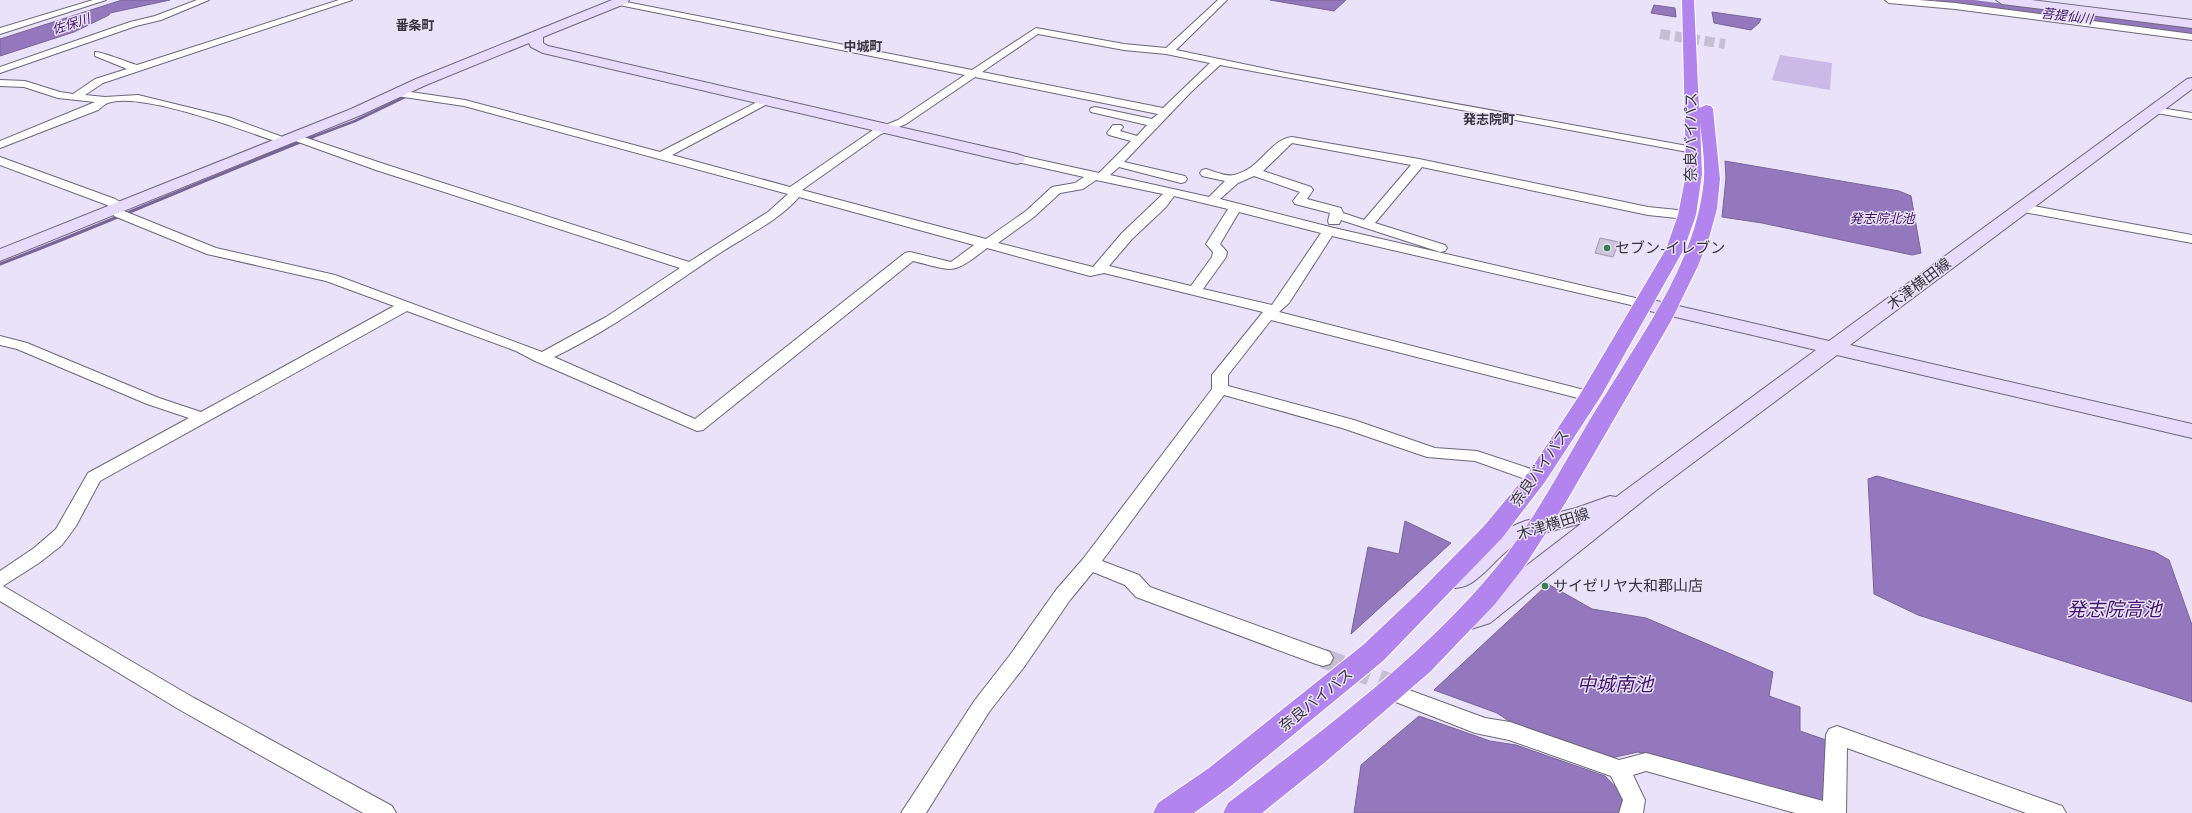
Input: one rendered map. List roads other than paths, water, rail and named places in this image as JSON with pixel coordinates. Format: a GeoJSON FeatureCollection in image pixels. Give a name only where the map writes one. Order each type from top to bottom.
{"type":"FeatureCollection","features":[{"type":"Feature","properties":{"kind":"highway","name":"奈良バイパス"},"geometry":{"type":"LineString","coordinates":[[1169,813],[1220,777],[1311,704],[1372,653],[1427,600],[1493,532],[1537,477],[1590,396],[1644,304],[1674,249],[1687,215],[1694,174],[1688,0]]}},
{"type":"Feature","properties":{"kind":"highway","name":"奈良バイパス"},"geometry":{"type":"LineString","coordinates":[[1239,813],[1390,691],[1464,621],[1516,560],[1538,526],[1666,310],[1698,247],[1706,218],[1712,180],[1699,0]]}},
{"type":"Feature","properties":{"kind":"street"},"geometry":{"type":"LineString","coordinates":[[0,31],[102,0]]}},
{"type":"Feature","properties":{"kind":"street"},"geometry":{"type":"LineString","coordinates":[[0,70],[133,24],[158,18],[205,0]]}},
{"type":"Feature","properties":{"kind":"street"},"geometry":{"type":"LineString","coordinates":[[76,97],[99,81],[348,0]]}},
{"type":"Feature","properties":{"kind":"street"},"geometry":{"type":"LineString","coordinates":[[1169,51],[1223,0]]}},
{"type":"Feature","properties":{"kind":"street"},"geometry":{"type":"LineString","coordinates":[[1889,0],[1920,1],[2192,37]]}},
{"type":"Feature","properties":{"kind":"street"},"geometry":{"type":"LineString","coordinates":[[2002,0],[2192,24]]}},
{"type":"Feature","properties":{"kind":"street"},"geometry":{"type":"LineString","coordinates":[[0,255],[118,209],[356,112],[397,93],[615,2],[1166,112]]}},
{"type":"Feature","properties":{"kind":"street"},"geometry":{"type":"LineString","coordinates":[[540,358],[556,351],[630,307],[780,210],[795,192],[834,161],[877,132],[902,122],[1036,31],[1124,47],[1169,51],[1218,62],[1693,150]]}},
{"type":"Feature","properties":{"kind":"street"},"geometry":{"type":"LineString","coordinates":[[538,35],[536,44],[543,49],[1017,159],[1212,201],[1666,310],[2192,431]]}},
{"type":"Feature","properties":{"kind":"street"},"geometry":{"type":"LineString","coordinates":[[98,54],[107,59],[136,68]]}},
{"type":"Feature","properties":{"kind":"street"},"geometry":{"type":"LineString","coordinates":[[0,161],[111,202],[118,206],[118,213],[212,251],[330,278],[521,348],[540,358],[581,373],[697,426],[910,256],[952,266],[958,264],[1030,214],[1056,190],[1079,186],[1097,177],[1116,163],[1140,140],[1154,123],[1193,83],[1218,62]]}},
{"type":"Feature","properties":{"kind":"street","name":"木津横田線"},"geometry":{"type":"LineString","coordinates":[[1464,621],[1480,616],[1646,486],[2192,82]]}},
{"type":"Feature","properties":{"kind":"street"},"geometry":{"type":"LineString","coordinates":[[0,83],[25,84],[58,95],[76,97],[105,100],[138,98],[224,119],[380,167],[691,267]]}},
{"type":"Feature","properties":{"kind":"street"},"geometry":{"type":"LineString","coordinates":[[397,93],[465,103],[1090,272],[1104,269],[1195,290],[1270,311],[1277,317],[1590,396]]}},
{"type":"Feature","properties":{"kind":"street"},"geometry":{"type":"LineString","coordinates":[[2,143],[94,108],[105,100]]}},
{"type":"Feature","properties":{"kind":"street"},"geometry":{"type":"LineString","coordinates":[[662,156],[767,100]]}},
{"type":"Feature","properties":{"kind":"street"},"geometry":{"type":"LineString","coordinates":[[1095,110],[1154,123]]}},
{"type":"Feature","properties":{"kind":"street"},"geometry":{"type":"LineString","coordinates":[[2154,110],[2192,116]]}},
{"type":"Feature","properties":{"kind":"street"},"geometry":{"type":"LineString","coordinates":[[1117,127],[1113,133],[1140,140]]}},
{"type":"Feature","properties":{"kind":"street"},"geometry":{"type":"LineString","coordinates":[[1255,172],[1286,141],[1292,140],[1419,163],[1648,211],[1687,215]]}},
{"type":"Feature","properties":{"kind":"street"},"geometry":{"type":"LineString","coordinates":[[1116,163],[1181,179]]}},
{"type":"Feature","properties":{"kind":"street"},"geometry":{"type":"LineString","coordinates":[[1368,223],[1419,163]]}},
{"type":"Feature","properties":{"kind":"street"},"geometry":{"type":"LineString","coordinates":[[1212,201],[1226,186],[1249,172],[1255,172],[1307,190],[1299,201],[1337,212],[1337,215],[1368,223],[1479,261],[1498,270]]}},
{"type":"Feature","properties":{"kind":"street"},"geometry":{"type":"LineString","coordinates":[[1206,173],[1236,180]]}},
{"type":"Feature","properties":{"kind":"street"},"geometry":{"type":"LineString","coordinates":[[1098,270],[1127,236],[1162,204],[1171,192]]}},
{"type":"Feature","properties":{"kind":"street"},"geometry":{"type":"LineString","coordinates":[[1195,290],[1219,257],[1220,252],[1213,244],[1215,238],[1236,207]]}},
{"type":"Feature","properties":{"kind":"street"},"geometry":{"type":"LineString","coordinates":[[2022,208],[2192,239]]}},
{"type":"Feature","properties":{"kind":"street"},"geometry":{"type":"LineString","coordinates":[[913,813],[982,706],[1017,661],[1063,595],[1090,564],[1220,389],[1220,375],[1270,311],[1276,309],[1284,300],[1337,215]]}},
{"type":"Feature","properties":{"kind":"street"},"geometry":{"type":"LineString","coordinates":[[0,580],[35,556],[61,534],[75,514],[84,489],[94,477],[405,306]]}},
{"type":"Feature","properties":{"kind":"street"},"geometry":{"type":"LineString","coordinates":[[0,340],[22,346],[153,401],[201,418]]}},
{"type":"Feature","properties":{"kind":"street"},"geometry":{"type":"LineString","coordinates":[[1220,389],[1348,424],[1433,453],[1477,456],[1537,477]]}},
{"type":"Feature","properties":{"kind":"street","name":"木津横田線"},"geometry":{"type":"LineString","coordinates":[[1427,600],[1466,574],[1509,537],[1538,526],[1591,514],[1646,486]]}},
{"type":"Feature","properties":{"kind":"street"},"geometry":{"type":"LineString","coordinates":[[1090,564],[1132,580],[1143,592],[1323,658]]}},
{"type":"Feature","properties":{"kind":"street"},"geometry":{"type":"LineString","coordinates":[[0,592],[187,704],[384,813]]}},
{"type":"Feature","properties":{"kind":"street"},"geometry":{"type":"LineString","coordinates":[[1390,691],[1483,727],[1510,731]]}},
{"type":"Feature","properties":{"kind":"street"},"geometry":{"type":"LineString","coordinates":[[1425,697],[1510,731],[1619,769],[1646,762],[1832,813],[1837,735],[2054,813]]}},
{"type":"Feature","properties":{"kind":"street"},"geometry":{"type":"LineString","coordinates":[[1619,769],[1634,800],[1631,813]]}},
{"type":"Feature","properties":{"kind":"water","name":"佐保川"},"geometry":{"type":"Polygon","coordinates":[[[122,0],[170,0],[110,13],[109,15],[74,32],[0,56],[0,39],[122,0]]]}},
{"type":"Feature","properties":{"kind":"water"},"geometry":{"type":"Polygon","coordinates":[[[1270,0],[1346,0],[1334,11],[1270,0]]]}},
{"type":"Feature","properties":{"kind":"water"},"geometry":{"type":"Polygon","coordinates":[[[1654,5],[1675,8],[1676,17],[1651,13],[1654,5]]]}},
{"type":"Feature","properties":{"kind":"water"},"geometry":{"type":"Polygon","coordinates":[[[1712,12],[1761,19],[1759,23],[1751,30],[1714,23],[1712,12]]]}},
{"type":"Feature","properties":{"kind":"water","name":"発志院北池"},"geometry":{"type":"Polygon","coordinates":[[[1725,161],[1899,191],[1911,196],[1921,253],[1912,255],[1762,223],[1722,217],[1726,178],[1725,161]]]}},
{"type":"Feature","properties":{"kind":"water","name":"発志院高池"},"geometry":{"type":"Polygon","coordinates":[[[1877,476],[2155,552],[2169,560],[2192,625],[2192,702],[1918,615],[1874,594],[1868,479],[1877,476]]]}},
{"type":"Feature","properties":{"kind":"water"},"geometry":{"type":"Polygon","coordinates":[[[1405,521],[1451,543],[1351,634],[1368,547],[1399,554],[1405,521]]]}},
{"type":"Feature","properties":{"kind":"water","name":"中城南池"},"geometry":{"type":"Polygon","coordinates":[[[1548,584],[1592,609],[1646,618],[1773,672],[1769,696],[1800,707],[1800,731],[1829,741],[1827,804],[1822,806],[1638,752],[1611,758],[1515,725],[1497,713],[1434,690],[1548,584]]]}},
{"type":"Feature","properties":{"kind":"water"},"geometry":{"type":"Polygon","coordinates":[[[1419,716],[1490,741],[1516,745],[1605,776],[1622,794],[1621,813],[1354,813],[1361,765],[1419,716]]]}},
{"type":"Feature","properties":{"kind":"waterway","name":"菩提仙川"},"geometry":{"type":"LineString","coordinates":[[1942,0],[2192,32]]}},
{"type":"Feature","properties":{"kind":"waterway"},"geometry":{"type":"LineString","coordinates":[[310,138],[355,121],[409,95]]}},
{"type":"Feature","properties":{"kind":"waterway"},"geometry":{"type":"LineString","coordinates":[[0,264],[313,137]]}},
{"type":"Feature","properties":{"kind":"tunnel"},"geometry":{"type":"LineString","coordinates":[[1660,34],[1725,44]]}},
{"type":"Feature","properties":{"kind":"tunnel"},"geometry":{"type":"LineString","coordinates":[[1323,658],[1402,688]]}},
{"type":"Feature","properties":{"kind":"place","name":"セブン-イレブン"},"geometry":{"type":"Point","coordinates":[1607,248]}},
{"type":"Feature","properties":{"kind":"place","name":"サイゼリヤ大和郡山店"},"geometry":{"type":"Point","coordinates":[1545,586]}},
{"type":"Feature","properties":{"kind":"district","name":"番条町"},"geometry":{"type":"Point","coordinates":[415,25]}},
{"type":"Feature","properties":{"kind":"district","name":"中城町"},"geometry":{"type":"Point","coordinates":[863,46]}},
{"type":"Feature","properties":{"kind":"district","name":"発志院町"},"geometry":{"type":"Point","coordinates":[1489,119]}}]}
